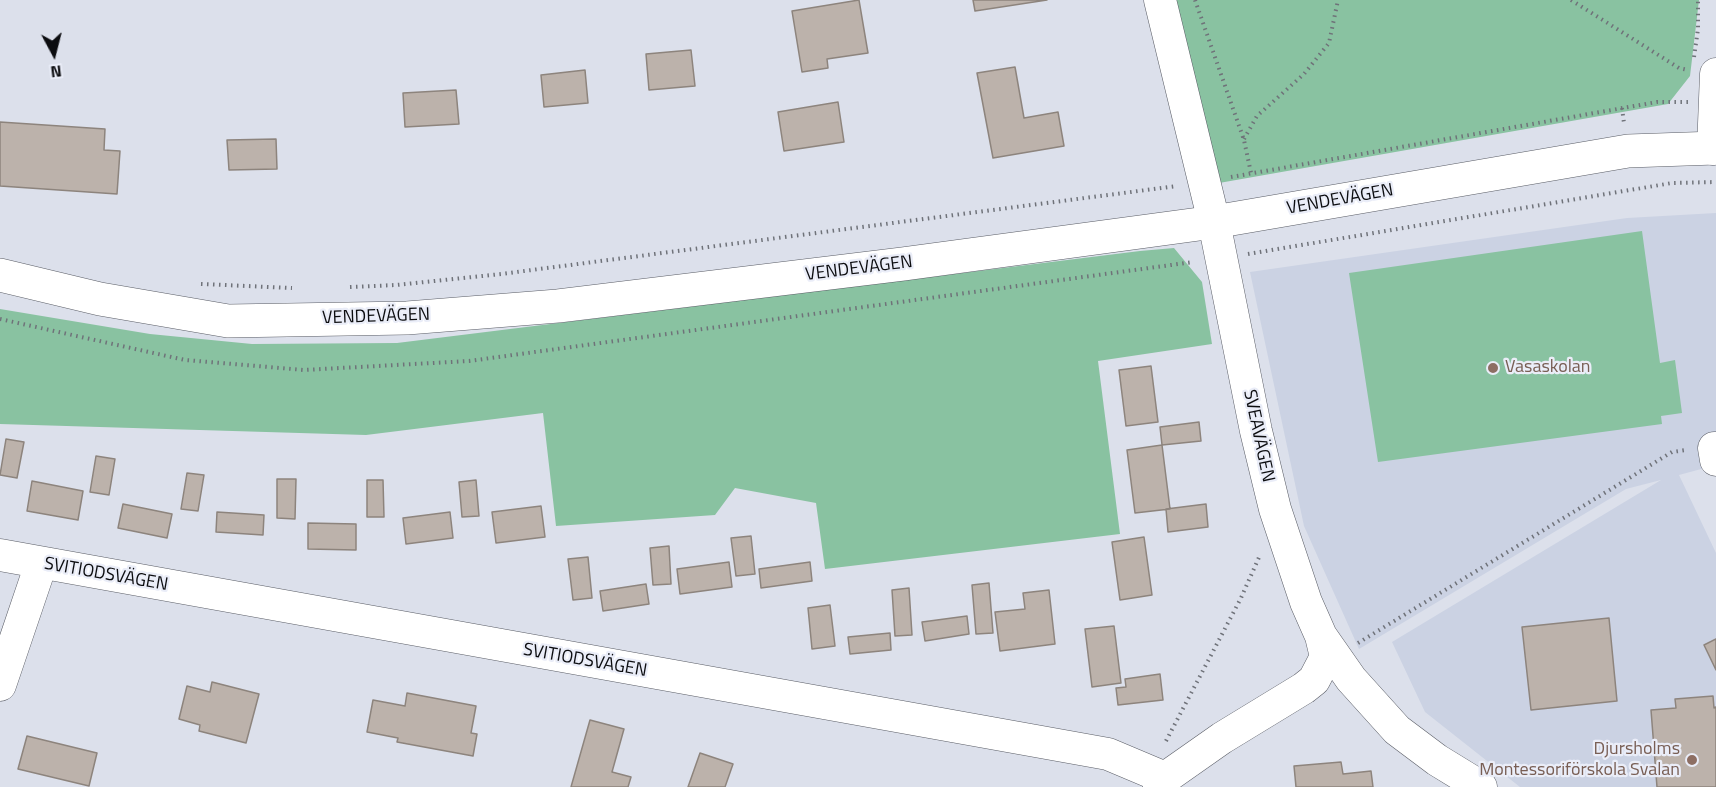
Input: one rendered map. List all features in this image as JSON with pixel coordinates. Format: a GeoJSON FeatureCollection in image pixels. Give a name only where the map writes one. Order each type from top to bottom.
{"type":"FeatureCollection","features":[{"type":"Feature","properties":{"kind":"street","name":"SVEAVÄGEN"},"geometry":{"type":"LineString","coordinates":[[1158,779],[1314,680],[1326,657],[1328,646],[1306,602],[1277,516],[1214,222],[1160,0]]}},
{"type":"Feature","properties":{"kind":"street"},"geometry":{"type":"LineString","coordinates":[[1699,84],[1714,148]]}},
{"type":"Feature","properties":{"kind":"street","name":"VENDEVÄGEN"},"geometry":{"type":"LineString","coordinates":[[0,275],[100,299],[228,321],[407,318],[558,306],[903,264],[1214,222],[1628,151],[1714,148]]}},
{"type":"Feature","properties":{"kind":"street","name":"SVITIODSVÄGEN"},"geometry":{"type":"LineString","coordinates":[[0,555],[1108,754],[1158,779]]}},
{"type":"Feature","properties":{"kind":"street"},"geometry":{"type":"LineString","coordinates":[[0,686],[41,564]]}},
{"type":"Feature","properties":{"kind":"street"},"geometry":{"type":"LineString","coordinates":[[1328,646],[1351,679],[1397,730],[1437,760],[1481,787]]}},
{"type":"Feature","properties":{"kind":"path"},"geometry":{"type":"LineString","coordinates":[[1195,0],[1244,140],[1251,173]]}},
{"type":"Feature","properties":{"kind":"path"},"geometry":{"type":"LineString","coordinates":[[1244,140],[1257,116],[1304,74],[1329,43],[1338,0]]}},
{"type":"Feature","properties":{"kind":"path"},"geometry":{"type":"LineString","coordinates":[[1571,0],[1679,68],[1699,84]]}},
{"type":"Feature","properties":{"kind":"path"},"geometry":{"type":"LineString","coordinates":[[1698,0],[1699,84]]}},
{"type":"Feature","properties":{"kind":"path"},"geometry":{"type":"LineString","coordinates":[[344,288],[501,274],[1204,182],[1657,102],[1699,84]]}},
{"type":"Feature","properties":{"kind":"path"},"geometry":{"type":"LineString","coordinates":[[199,284],[243,288],[300,288]]}},
{"type":"Feature","properties":{"kind":"path"},"geometry":{"type":"LineString","coordinates":[[1328,646],[1672,452],[1715,454]]}},
{"type":"Feature","properties":{"kind":"path"},"geometry":{"type":"LineString","coordinates":[[1158,779],[1277,516]]}},
{"type":"Feature","properties":{"kind":"shaded area","name":"Vasaskolan"},"geometry":{"type":"Polygon","coordinates":[[[1716,213],[1716,465],[1679,475],[1716,553],[1716,787],[1520,787],[1425,712],[1392,642],[1661,480],[1626,489],[1359,649],[1304,526],[1250,272],[1627,218],[1716,213]]]}},
{"type":"Feature","properties":{"kind":"green space"},"geometry":{"type":"Polygon","coordinates":[[[1174,0],[1699,0],[1690,76],[1668,104],[1219,183],[1174,0]]]}},
{"type":"Feature","properties":{"kind":"green space"},"geometry":{"type":"Polygon","coordinates":[[[1642,231],[1660,363],[1675,360],[1682,413],[1661,416],[1662,424],[1378,462],[1349,273],[1642,231]]]}},
{"type":"Feature","properties":{"kind":"green space"},"geometry":{"type":"Polygon","coordinates":[[[1174,248],[1202,282],[1212,344],[1098,361],[1120,534],[825,569],[816,503],[735,488],[715,515],[556,526],[543,413],[366,435],[0,424],[0,309],[150,334],[252,344],[397,343],[1174,248]]]}},
{"type":"Feature","properties":{"kind":"building"},"geometry":{"type":"Polygon","coordinates":[[[859,0],[868,53],[827,59],[828,68],[802,72],[792,11],[859,0]]]}},
{"type":"Feature","properties":{"kind":"building"},"geometry":{"type":"Polygon","coordinates":[[[973,0],[1047,0],[975,11],[973,0]]]}},
{"type":"Feature","properties":{"kind":"building"},"geometry":{"type":"Polygon","coordinates":[[[691,50],[695,86],[649,90],[646,54],[691,50]]]}},
{"type":"Feature","properties":{"kind":"building"},"geometry":{"type":"Polygon","coordinates":[[[1015,67],[1024,118],[1058,112],[1064,146],[993,158],[977,73],[1015,67]]]}},
{"type":"Feature","properties":{"kind":"building"},"geometry":{"type":"Polygon","coordinates":[[[585,70],[588,103],[544,107],[541,75],[585,70]]]}},
{"type":"Feature","properties":{"kind":"building"},"geometry":{"type":"Polygon","coordinates":[[[456,90],[459,124],[405,127],[403,93],[456,90]]]}},
{"type":"Feature","properties":{"kind":"building"},"geometry":{"type":"Polygon","coordinates":[[[838,102],[844,142],[784,151],[778,112],[838,102]]]}},
{"type":"Feature","properties":{"kind":"building"},"geometry":{"type":"Polygon","coordinates":[[[0,122],[105,129],[104,150],[120,151],[117,194],[0,186],[0,122]]]}},
{"type":"Feature","properties":{"kind":"building"},"geometry":{"type":"Polygon","coordinates":[[[276,139],[277,169],[229,170],[227,140],[276,139]]]}},
{"type":"Feature","properties":{"kind":"building"},"geometry":{"type":"Polygon","coordinates":[[[1151,366],[1158,422],[1126,426],[1119,370],[1151,366]]]}},
{"type":"Feature","properties":{"kind":"building"},"geometry":{"type":"Polygon","coordinates":[[[1199,422],[1201,441],[1162,445],[1160,427],[1199,422]]]}},
{"type":"Feature","properties":{"kind":"building"},"geometry":{"type":"Polygon","coordinates":[[[6,439],[24,442],[17,478],[0,475],[6,439]]]}},
{"type":"Feature","properties":{"kind":"building"},"geometry":{"type":"Polygon","coordinates":[[[1162,445],[1170,509],[1135,513],[1127,450],[1162,445]]]}},
{"type":"Feature","properties":{"kind":"building"},"geometry":{"type":"Polygon","coordinates":[[[96,456],[115,459],[109,495],[90,492],[96,456]]]}},
{"type":"Feature","properties":{"kind":"building"},"geometry":{"type":"Polygon","coordinates":[[[187,473],[204,475],[198,511],[181,509],[187,473]]]}},
{"type":"Feature","properties":{"kind":"building"},"geometry":{"type":"Polygon","coordinates":[[[277,479],[296,479],[295,519],[277,518],[277,479]]]}},
{"type":"Feature","properties":{"kind":"building"},"geometry":{"type":"Polygon","coordinates":[[[367,480],[383,480],[384,517],[367,517],[367,480]]]}},
{"type":"Feature","properties":{"kind":"building"},"geometry":{"type":"Polygon","coordinates":[[[476,480],[479,516],[462,517],[459,482],[476,480]]]}},
{"type":"Feature","properties":{"kind":"building"},"geometry":{"type":"Polygon","coordinates":[[[32,481],[83,491],[78,520],[27,511],[32,481]]]}},
{"type":"Feature","properties":{"kind":"building"},"geometry":{"type":"Polygon","coordinates":[[[123,504],[172,514],[167,538],[118,528],[123,504]]]}},
{"type":"Feature","properties":{"kind":"building"},"geometry":{"type":"Polygon","coordinates":[[[1206,504],[1208,527],[1168,532],[1166,509],[1206,504]]]}},
{"type":"Feature","properties":{"kind":"building"},"geometry":{"type":"Polygon","coordinates":[[[541,506],[545,537],[496,543],[492,512],[541,506]]]}},
{"type":"Feature","properties":{"kind":"building"},"geometry":{"type":"Polygon","coordinates":[[[217,512],[264,515],[263,535],[216,532],[217,512]]]}},
{"type":"Feature","properties":{"kind":"building"},"geometry":{"type":"Polygon","coordinates":[[[450,512],[453,538],[406,544],[403,518],[450,512]]]}},
{"type":"Feature","properties":{"kind":"building"},"geometry":{"type":"Polygon","coordinates":[[[308,523],[356,524],[356,550],[308,549],[308,523]]]}},
{"type":"Feature","properties":{"kind":"building"},"geometry":{"type":"Polygon","coordinates":[[[751,536],[755,574],[736,576],[731,538],[751,536]]]}},
{"type":"Feature","properties":{"kind":"building"},"geometry":{"type":"Polygon","coordinates":[[[1144,537],[1152,595],[1120,600],[1112,542],[1144,537]]]}},
{"type":"Feature","properties":{"kind":"building"},"geometry":{"type":"Polygon","coordinates":[[[669,546],[671,584],[653,585],[650,548],[669,546]]]}},
{"type":"Feature","properties":{"kind":"building"},"geometry":{"type":"Polygon","coordinates":[[[588,557],[592,598],[573,600],[568,559],[588,557]]]}},
{"type":"Feature","properties":{"kind":"building"},"geometry":{"type":"Polygon","coordinates":[[[729,562],[732,587],[680,594],[677,569],[729,562]]]}},
{"type":"Feature","properties":{"kind":"building"},"geometry":{"type":"Polygon","coordinates":[[[810,562],[812,581],[761,588],[759,569],[810,562]]]}},
{"type":"Feature","properties":{"kind":"building"},"geometry":{"type":"Polygon","coordinates":[[[989,583],[993,633],[976,634],[972,585],[989,583]]]}},
{"type":"Feature","properties":{"kind":"building"},"geometry":{"type":"Polygon","coordinates":[[[646,584],[649,604],[603,611],[600,591],[646,584]]]}},
{"type":"Feature","properties":{"kind":"building"},"geometry":{"type":"Polygon","coordinates":[[[909,588],[912,635],[895,636],[892,590],[909,588]]]}},
{"type":"Feature","properties":{"kind":"building"},"geometry":{"type":"Polygon","coordinates":[[[1049,590],[1055,644],[1000,651],[995,612],[1025,609],[1023,593],[1049,590]]]}},
{"type":"Feature","properties":{"kind":"building"},"geometry":{"type":"Polygon","coordinates":[[[830,605],[835,646],[812,649],[808,608],[830,605]]]}},
{"type":"Feature","properties":{"kind":"building"},"geometry":{"type":"Polygon","coordinates":[[[967,616],[969,634],[925,641],[922,622],[967,616]]]}},
{"type":"Feature","properties":{"kind":"building"},"geometry":{"type":"Polygon","coordinates":[[[1609,618],[1617,701],[1531,710],[1522,627],[1609,618]]]}},
{"type":"Feature","properties":{"kind":"building"},"geometry":{"type":"Polygon","coordinates":[[[1114,626],[1121,683],[1092,687],[1085,629],[1114,626]]]}},
{"type":"Feature","properties":{"kind":"building"},"geometry":{"type":"Polygon","coordinates":[[[890,633],[891,650],[850,654],[848,637],[890,633]]]}},
{"type":"Feature","properties":{"kind":"building"},"geometry":{"type":"Polygon","coordinates":[[[1716,639],[1716,670],[1704,645],[1716,639]]]}},
{"type":"Feature","properties":{"kind":"building"},"geometry":{"type":"Polygon","coordinates":[[[1160,674],[1163,700],[1118,705],[1116,688],[1126,687],[1125,679],[1160,674]]]}},
{"type":"Feature","properties":{"kind":"building"},"geometry":{"type":"Polygon","coordinates":[[[212,682],[259,694],[246,743],[199,731],[200,725],[179,719],[187,686],[210,692],[212,682]]]}},
{"type":"Feature","properties":{"kind":"building"},"geometry":{"type":"Polygon","coordinates":[[[407,693],[476,706],[471,733],[477,734],[473,756],[397,742],[398,738],[367,732],[373,700],[405,706],[407,693]]]}},
{"type":"Feature","properties":{"kind":"building"},"geometry":{"type":"Polygon","coordinates":[[[1713,696],[1714,708],[1716,707],[1716,787],[1657,787],[1651,710],[1676,708],[1675,699],[1713,696]]]}},
{"type":"Feature","properties":{"kind":"building"},"geometry":{"type":"Polygon","coordinates":[[[590,720],[624,729],[612,772],[631,777],[628,787],[571,787],[590,720]]]}},
{"type":"Feature","properties":{"kind":"building"},"geometry":{"type":"Polygon","coordinates":[[[27,736],[97,753],[89,786],[18,769],[27,736]]]}},
{"type":"Feature","properties":{"kind":"building"},"geometry":{"type":"Polygon","coordinates":[[[700,753],[733,764],[725,787],[688,787],[700,753]]]}},
{"type":"Feature","properties":{"kind":"building"},"geometry":{"type":"Polygon","coordinates":[[[1341,762],[1343,774],[1371,771],[1373,787],[1296,787],[1294,766],[1341,762]]]}},
{"type":"Feature","properties":{"kind":"place","name":"Vasaskolan"},"geometry":{"type":"Point","coordinates":[1493,368]}},
{"type":"Feature","properties":{"kind":"place","name":"Djursholms Montessoriförskola Svalan"},"geometry":{"type":"Point","coordinates":[1692,760]}}]}
